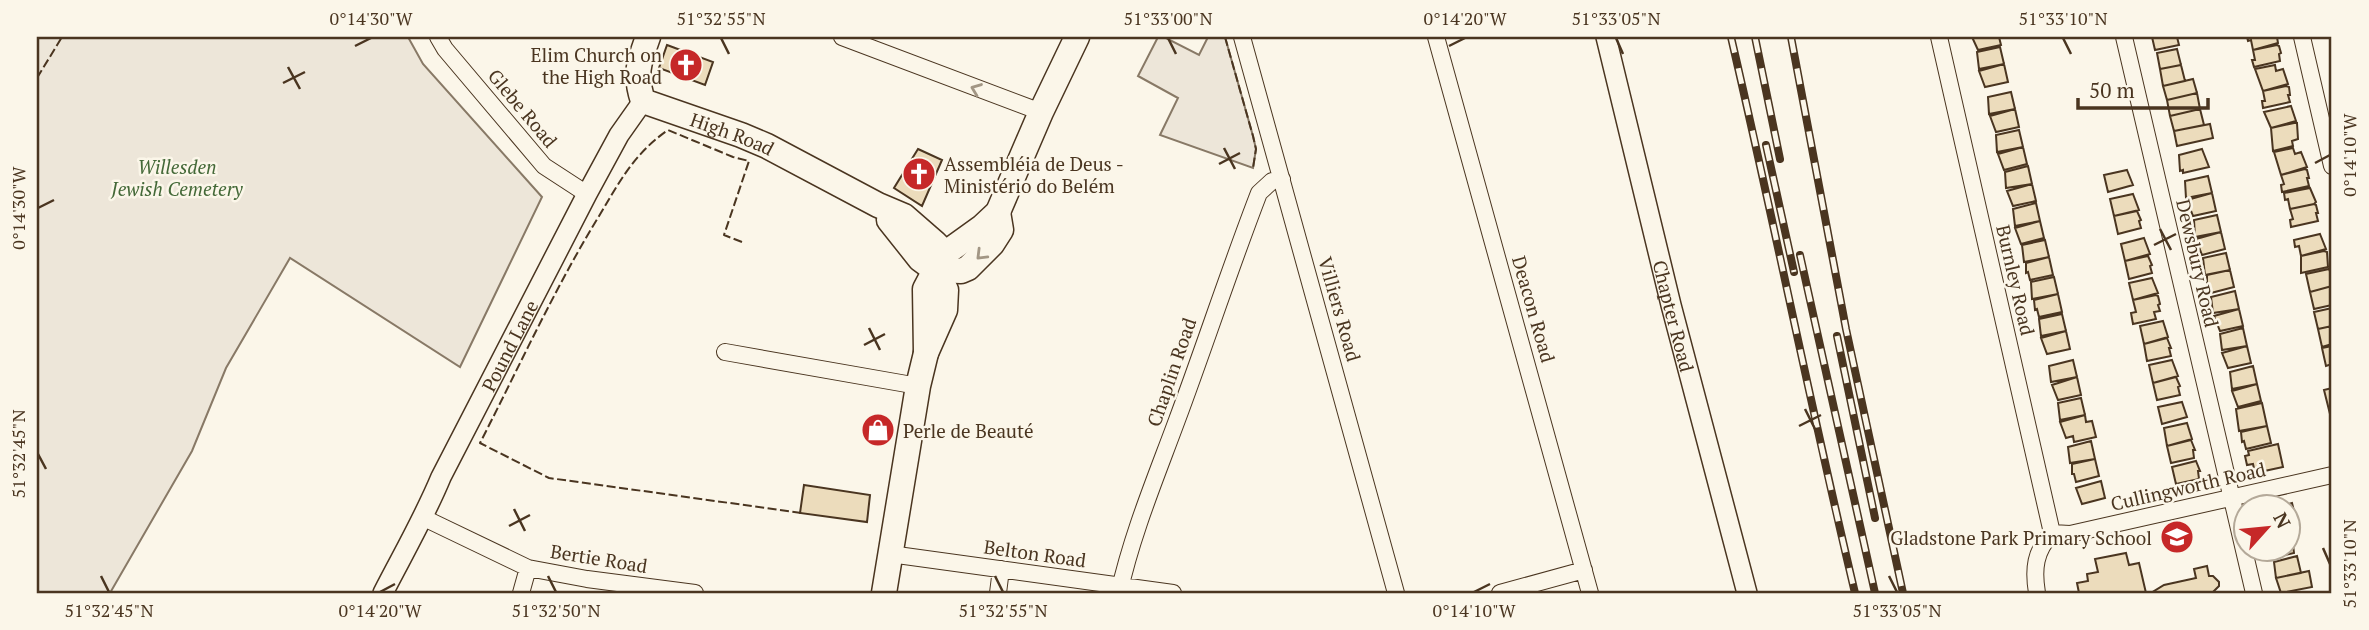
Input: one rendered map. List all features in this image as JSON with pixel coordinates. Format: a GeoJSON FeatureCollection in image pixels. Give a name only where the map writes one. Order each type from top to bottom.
{"type":"FeatureCollection","features":[{"type":"Feature","properties":{"kind":"main road"},"geometry":{"type":"LineString","coordinates":[[643,101],[637,83],[638,67],[648,37]]}},
{"type":"Feature","properties":{"kind":"main road"},"geometry":{"type":"LineString","coordinates":[[935,271],[961,271],[977,260],[1002,230],[998,212],[1077,37]]}},
{"type":"Feature","properties":{"kind":"main road","name":"High Road"},"geometry":{"type":"LineString","coordinates":[[643,101],[767,146],[878,205],[920,259],[935,271],[946,290],[945,310],[926,354],[918,386],[884,593]]}},
{"type":"Feature","properties":{"kind":"street","name":"Glebe Road"},"geometry":{"type":"LineString","coordinates":[[438,37],[445,49],[544,166],[587,194]]}},
{"type":"Feature","properties":{"kind":"street"},"geometry":{"type":"LineString","coordinates":[[842,37],[1041,112]]}},
{"type":"Feature","properties":{"kind":"street","name":"Villiers Road"},"geometry":{"type":"LineString","coordinates":[[1242,37],[1396,593]]}},
{"type":"Feature","properties":{"kind":"street","name":"Deacon Road"},"geometry":{"type":"LineString","coordinates":[[1436,37],[1590,593]]}},
{"type":"Feature","properties":{"kind":"street","name":"Chapter Road"},"geometry":{"type":"LineString","coordinates":[[1606,37],[1671,305],[1747,593]]}},
{"type":"Feature","properties":{"kind":"street","name":"Burnley Road"},"geometry":{"type":"LineString","coordinates":[[1939,37],[2052,533]]}},
{"type":"Feature","properties":{"kind":"street","name":"Dewsbury Road"},"geometry":{"type":"LineString","coordinates":[[2124,37],[2254,593]]}},
{"type":"Feature","properties":{"kind":"street"},"geometry":{"type":"LineString","coordinates":[[2302,37],[2332,166]]}},
{"type":"Feature","properties":{"kind":"street","name":"Pound Lane"},"geometry":{"type":"LineString","coordinates":[[383,593],[424,518],[441,477],[587,194],[620,135],[643,101]]}},
{"type":"Feature","properties":{"kind":"street","name":"Chaplin Road"},"geometry":{"type":"LineString","coordinates":[[1120,589],[1123,572],[1218,300],[1259,193],[1272,181],[1282,179]]}},
{"type":"Feature","properties":{"kind":"street"},"geometry":{"type":"LineString","coordinates":[[725,352],[918,386]]}},
{"type":"Feature","properties":{"kind":"street","name":"Cullingworth Road"},"geometry":{"type":"LineString","coordinates":[[2052,533],[2070,534],[2332,475]]}},
{"type":"Feature","properties":{"kind":"street","name":"Bertie Road"},"geometry":{"type":"LineString","coordinates":[[424,518],[528,568],[587,579],[695,593]]}},
{"type":"Feature","properties":{"kind":"street"},"geometry":{"type":"LineString","coordinates":[[2037,593],[2038,554],[2041,544],[2052,533]]}},
{"type":"Feature","properties":{"kind":"street","name":"Belton Road"},"geometry":{"type":"LineString","coordinates":[[890,554],[1120,589],[1173,593]]}},
{"type":"Feature","properties":{"kind":"street"},"geometry":{"type":"LineString","coordinates":[[521,593],[528,568]]}},
{"type":"Feature","properties":{"kind":"street"},"geometry":{"type":"LineString","coordinates":[[998,593],[1000,569]]}},
{"type":"Feature","properties":{"kind":"street"},"geometry":{"type":"LineString","coordinates":[[1500,593],[1584,570]]}},
{"type":"Feature","properties":{"kind":"green space","name":"Willesden Jewish Cemetery"},"geometry":{"type":"Polygon","coordinates":[[[37,37],[408,37],[423,64],[542,197],[460,367],[290,258],[226,368],[192,451],[110,593],[37,593],[37,37]]]}},
{"type":"Feature","properties":{"kind":"green space"},"geometry":{"type":"Polygon","coordinates":[[[1158,37],[1164,37],[1199,55],[1208,37],[1225,37],[1256,149],[1253,168],[1160,135],[1178,98],[1138,76],[1158,37]]]}},
{"type":"Feature","properties":{"kind":"building"},"geometry":{"type":"Polygon","coordinates":[[[1972,37],[1999,37],[2001,45],[1978,50],[1972,37]]]}},
{"type":"Feature","properties":{"kind":"building"},"geometry":{"type":"Polygon","coordinates":[[[2152,37],[2177,37],[2179,45],[2155,50],[2152,37]]]}},
{"type":"Feature","properties":{"kind":"building"},"geometry":{"type":"Polygon","coordinates":[[[2247,37],[2277,37],[2278,43],[2253,50],[2251,40],[2248,41],[2247,37]]]}},
{"type":"Feature","properties":{"kind":"building","name":"Elim Church on the High Road"},"geometry":{"type":"Polygon","coordinates":[[[667,45],[713,62],[705,85],[659,68],[667,45]]]}},
{"type":"Feature","properties":{"kind":"building"},"geometry":{"type":"Polygon","coordinates":[[[2277,45],[2281,53],[2280,61],[2254,67],[2253,50],[2277,45]]]}},
{"type":"Feature","properties":{"kind":"building"},"geometry":{"type":"Polygon","coordinates":[[[2000,47],[2004,64],[1979,69],[1977,52],[2000,47]]]}},
{"type":"Feature","properties":{"kind":"building"},"geometry":{"type":"Polygon","coordinates":[[[2177,49],[2181,65],[2160,69],[2157,53],[2177,49]]]}},
{"type":"Feature","properties":{"kind":"building"},"geometry":{"type":"Polygon","coordinates":[[[2004,64],[2008,82],[1985,87],[1979,71],[2004,64]]]}},
{"type":"Feature","properties":{"kind":"building"},"geometry":{"type":"Polygon","coordinates":[[[2181,65],[2185,81],[2163,86],[2160,69],[2181,65]]]}},
{"type":"Feature","properties":{"kind":"building"},"geometry":{"type":"Polygon","coordinates":[[[2275,65],[2276,71],[2283,69],[2288,84],[2263,91],[2255,69],[2275,65]]]}},
{"type":"Feature","properties":{"kind":"building"},"geometry":{"type":"Polygon","coordinates":[[[2193,79],[2197,93],[2167,100],[2163,86],[2193,79]]]}},
{"type":"Feature","properties":{"kind":"building"},"geometry":{"type":"Polygon","coordinates":[[[2289,87],[2290,102],[2263,108],[2263,91],[2289,87]]]}},
{"type":"Feature","properties":{"kind":"building"},"geometry":{"type":"Polygon","coordinates":[[[2011,92],[2015,109],[1989,114],[1988,97],[2011,92]]]}},
{"type":"Feature","properties":{"kind":"building"},"geometry":{"type":"Polygon","coordinates":[[[2197,93],[2200,109],[2170,116],[2167,100],[2197,93]]]}},
{"type":"Feature","properties":{"kind":"building"},"geometry":{"type":"Polygon","coordinates":[[[2291,106],[2296,121],[2271,128],[2264,112],[2291,106]]]}},
{"type":"Feature","properties":{"kind":"building"},"geometry":{"type":"Polygon","coordinates":[[[2015,109],[2019,127],[1996,132],[1990,116],[2015,109]]]}},
{"type":"Feature","properties":{"kind":"building"},"geometry":{"type":"Polygon","coordinates":[[[2200,109],[2204,125],[2174,131],[2170,116],[2200,109]]]}},
{"type":"Feature","properties":{"kind":"building"},"geometry":{"type":"Polygon","coordinates":[[[2297,123],[2298,139],[2292,141],[2293,146],[2273,151],[2271,128],[2297,123]]]}},
{"type":"Feature","properties":{"kind":"building"},"geometry":{"type":"Polygon","coordinates":[[[2210,124],[2213,138],[2177,146],[2174,131],[2210,124]]]}},
{"type":"Feature","properties":{"kind":"building"},"geometry":{"type":"Polygon","coordinates":[[[2019,130],[2023,147],[1997,152],[1996,135],[2019,130]]]}},
{"type":"Feature","properties":{"kind":"building"},"geometry":{"type":"Polygon","coordinates":[[[2023,147],[2027,164],[2004,170],[1998,154],[2023,147]]]}},
{"type":"Feature","properties":{"kind":"building"},"geometry":{"type":"Polygon","coordinates":[[[2293,148],[2295,154],[2301,152],[2307,167],[2281,175],[2274,152],[2293,148]]]}},
{"type":"Feature","properties":{"kind":"building","name":"Assembléia de Deus - Ministério do Belém"},"geometry":{"type":"Polygon","coordinates":[[[918,149],[942,160],[922,206],[894,188],[918,149]]]}},
{"type":"Feature","properties":{"kind":"building"},"geometry":{"type":"Polygon","coordinates":[[[2202,149],[2209,167],[2183,173],[2183,170],[2180,171],[2179,155],[2202,149]]]}},
{"type":"Feature","properties":{"kind":"building"},"geometry":{"type":"Polygon","coordinates":[[[2028,166],[2032,184],[2006,188],[2005,172],[2028,166]]]}},
{"type":"Feature","properties":{"kind":"building"},"geometry":{"type":"Polygon","coordinates":[[[2305,169],[2309,186],[2282,192],[2281,185],[2284,184],[2281,175],[2305,169]]]}},
{"type":"Feature","properties":{"kind":"building"},"geometry":{"type":"Polygon","coordinates":[[[2127,170],[2133,185],[2108,192],[2104,175],[2127,170]]]}},
{"type":"Feature","properties":{"kind":"building"},"geometry":{"type":"Polygon","coordinates":[[[2208,176],[2212,193],[2186,198],[2185,181],[2208,176]]]}},
{"type":"Feature","properties":{"kind":"building"},"geometry":{"type":"Polygon","coordinates":[[[2032,184],[2036,201],[2013,206],[2007,191],[2032,184]]]}},
{"type":"Feature","properties":{"kind":"building"},"geometry":{"type":"Polygon","coordinates":[[[2310,188],[2316,202],[2290,209],[2284,193],[2310,188]]]}},
{"type":"Feature","properties":{"kind":"building"},"geometry":{"type":"Polygon","coordinates":[[[2212,193],[2216,211],[2193,216],[2187,200],[2212,193]]]}},
{"type":"Feature","properties":{"kind":"building"},"geometry":{"type":"Polygon","coordinates":[[[2133,194],[2139,210],[2114,216],[2110,199],[2133,194]]]}},
{"type":"Feature","properties":{"kind":"building"},"geometry":{"type":"Polygon","coordinates":[[[2036,203],[2040,221],[2015,226],[2013,209],[2036,203]]]}},
{"type":"Feature","properties":{"kind":"building"},"geometry":{"type":"Polygon","coordinates":[[[2314,204],[2318,221],[2291,227],[2290,220],[2293,219],[2290,209],[2314,204]]]}},
{"type":"Feature","properties":{"kind":"building"},"geometry":{"type":"Polygon","coordinates":[[[2137,211],[2141,228],[2118,234],[2114,216],[2137,211]]]}},
{"type":"Feature","properties":{"kind":"building"},"geometry":{"type":"Polygon","coordinates":[[[2217,215],[2221,232],[2195,237],[2194,220],[2217,215]]]}},
{"type":"Feature","properties":{"kind":"building"},"geometry":{"type":"Polygon","coordinates":[[[2040,221],[2044,238],[2021,244],[2015,228],[2040,221]]]}},
{"type":"Feature","properties":{"kind":"building"},"geometry":{"type":"Polygon","coordinates":[[[2221,232],[2225,249],[2202,255],[2196,239],[2221,232]]]}},
{"type":"Feature","properties":{"kind":"building"},"geometry":{"type":"Polygon","coordinates":[[[2320,234],[2326,249],[2301,256],[2299,246],[2295,247],[2294,240],[2320,234]]]}},
{"type":"Feature","properties":{"kind":"building"},"geometry":{"type":"Polygon","coordinates":[[[2144,238],[2150,254],[2125,261],[2121,244],[2144,238]]]}},
{"type":"Feature","properties":{"kind":"building"},"geometry":{"type":"Polygon","coordinates":[[[2045,240],[2049,257],[2024,262],[2022,245],[2045,240]]]}},
{"type":"Feature","properties":{"kind":"building"},"geometry":{"type":"Polygon","coordinates":[[[2327,252],[2328,267],[2301,273],[2301,256],[2327,252]]]}},
{"type":"Feature","properties":{"kind":"building"},"geometry":{"type":"Polygon","coordinates":[[[2226,253],[2230,270],[2205,275],[2203,258],[2226,253]]]}},
{"type":"Feature","properties":{"kind":"building"},"geometry":{"type":"Polygon","coordinates":[[[2148,256],[2152,273],[2129,279],[2125,261],[2148,256]]]}},
{"type":"Feature","properties":{"kind":"building"},"geometry":{"type":"Polygon","coordinates":[[[2049,257],[2053,275],[2030,280],[2028,272],[2026,273],[2026,263],[2049,257]]]}},
{"type":"Feature","properties":{"kind":"building"},"geometry":{"type":"Polygon","coordinates":[[[2329,269],[2332,286],[2310,292],[2306,274],[2329,269]]]}},
{"type":"Feature","properties":{"kind":"building"},"geometry":{"type":"Polygon","coordinates":[[[2230,270],[2234,287],[2211,293],[2209,285],[2207,286],[2207,275],[2230,270]]]}},
{"type":"Feature","properties":{"kind":"building"},"geometry":{"type":"Polygon","coordinates":[[[2054,277],[2058,294],[2032,299],[2031,282],[2054,277]]]}},
{"type":"Feature","properties":{"kind":"building"},"geometry":{"type":"Polygon","coordinates":[[[2152,278],[2158,293],[2133,300],[2129,283],[2152,278]]]}},
{"type":"Feature","properties":{"kind":"building"},"geometry":{"type":"Polygon","coordinates":[[[2332,286],[2332,305],[2314,309],[2310,292],[2332,286]]]}},
{"type":"Feature","properties":{"kind":"building"},"geometry":{"type":"Polygon","coordinates":[[[2235,291],[2239,309],[2213,313],[2211,297],[2235,291]]]}},
{"type":"Feature","properties":{"kind":"building"},"geometry":{"type":"Polygon","coordinates":[[[2058,294],[2062,312],[2039,317],[2034,300],[2058,294]]]}},
{"type":"Feature","properties":{"kind":"building"},"geometry":{"type":"Polygon","coordinates":[[[2156,295],[2160,311],[2154,312],[2156,319],[2133,324],[2131,313],[2136,312],[2133,300],[2156,295]]]}},
{"type":"Feature","properties":{"kind":"building"},"geometry":{"type":"Polygon","coordinates":[[[2332,308],[2332,326],[2318,329],[2314,312],[2332,308]]]}},
{"type":"Feature","properties":{"kind":"building"},"geometry":{"type":"Polygon","coordinates":[[[2239,309],[2243,326],[2220,331],[2214,316],[2239,309]]]}},
{"type":"Feature","properties":{"kind":"building"},"geometry":{"type":"Polygon","coordinates":[[[2062,314],[2066,331],[2041,336],[2039,319],[2062,314]]]}},
{"type":"Feature","properties":{"kind":"building"},"geometry":{"type":"Polygon","coordinates":[[[2163,321],[2168,337],[2144,344],[2140,326],[2163,321]]]}},
{"type":"Feature","properties":{"kind":"building"},"geometry":{"type":"Polygon","coordinates":[[[2332,326],[2332,344],[2322,347],[2318,329],[2332,326]]]}},
{"type":"Feature","properties":{"kind":"building"},"geometry":{"type":"Polygon","coordinates":[[[2243,328],[2247,346],[2222,350],[2220,334],[2243,328]]]}},
{"type":"Feature","properties":{"kind":"building"},"geometry":{"type":"Polygon","coordinates":[[[2066,331],[2070,349],[2047,354],[2041,338],[2066,331]]]}},
{"type":"Feature","properties":{"kind":"building"},"geometry":{"type":"Polygon","coordinates":[[[2167,338],[2171,356],[2147,361],[2144,344],[2167,338]]]}},
{"type":"Feature","properties":{"kind":"building"},"geometry":{"type":"Polygon","coordinates":[[[2247,346],[2251,363],[2228,368],[2222,353],[2247,346]]]}},
{"type":"Feature","properties":{"kind":"building"},"geometry":{"type":"Polygon","coordinates":[[[2332,346],[2332,364],[2326,366],[2322,348],[2332,346]]]}},
{"type":"Feature","properties":{"kind":"building"},"geometry":{"type":"Polygon","coordinates":[[[2073,360],[2077,377],[2051,382],[2049,366],[2073,360]]]}},
{"type":"Feature","properties":{"kind":"building"},"geometry":{"type":"Polygon","coordinates":[[[2172,360],[2178,376],[2153,383],[2149,365],[2172,360]]]}},
{"type":"Feature","properties":{"kind":"building"},"geometry":{"type":"Polygon","coordinates":[[[2253,366],[2257,384],[2232,389],[2230,372],[2253,366]]]}},
{"type":"Feature","properties":{"kind":"building"},"geometry":{"type":"Polygon","coordinates":[[[2077,377],[2081,395],[2058,400],[2052,385],[2077,377]]]}},
{"type":"Feature","properties":{"kind":"building"},"geometry":{"type":"Polygon","coordinates":[[[2176,377],[2180,395],[2157,400],[2153,383],[2176,377]]]}},
{"type":"Feature","properties":{"kind":"building"},"geometry":{"type":"Polygon","coordinates":[[[2257,384],[2261,401],[2238,407],[2232,391],[2257,384]]]}},
{"type":"Feature","properties":{"kind":"building"},"geometry":{"type":"Polygon","coordinates":[[[2332,388],[2332,413],[2330,414],[2324,390],[2332,388]]]}},
{"type":"Feature","properties":{"kind":"building"},"geometry":{"type":"Polygon","coordinates":[[[2081,398],[2085,415],[2060,420],[2058,403],[2081,398]]]}},
{"type":"Feature","properties":{"kind":"building"},"geometry":{"type":"Polygon","coordinates":[[[2182,402],[2187,417],[2162,424],[2158,407],[2182,402]]]}},
{"type":"Feature","properties":{"kind":"building"},"geometry":{"type":"Polygon","coordinates":[[[2262,403],[2267,426],[2239,431],[2236,409],[2262,403]]]}},
{"type":"Feature","properties":{"kind":"building"},"geometry":{"type":"Polygon","coordinates":[[[2085,415],[2086,422],[2092,421],[2096,437],[2074,442],[2073,436],[2066,438],[2060,422],[2085,415]]]}},
{"type":"Feature","properties":{"kind":"building"},"geometry":{"type":"Polygon","coordinates":[[[2187,423],[2192,439],[2167,446],[2164,428],[2187,423]]]}},
{"type":"Feature","properties":{"kind":"building"},"geometry":{"type":"Polygon","coordinates":[[[2267,426],[2271,443],[2246,449],[2241,432],[2267,426]]]}},
{"type":"Feature","properties":{"kind":"building"},"geometry":{"type":"Polygon","coordinates":[[[2191,440],[2195,450],[2194,458],[2171,463],[2167,446],[2191,440]]]}},
{"type":"Feature","properties":{"kind":"building"},"geometry":{"type":"Polygon","coordinates":[[[2091,441],[2095,459],[2070,463],[2068,447],[2091,441]]]}},
{"type":"Feature","properties":{"kind":"building"},"geometry":{"type":"Polygon","coordinates":[[[2278,444],[2283,467],[2255,473],[2253,464],[2247,465],[2245,456],[2249,455],[2248,451],[2278,444]]]}},
{"type":"Feature","properties":{"kind":"building"},"geometry":{"type":"Polygon","coordinates":[[[2095,459],[2099,476],[2076,482],[2072,474],[2072,464],[2095,459]]]}},
{"type":"Feature","properties":{"kind":"building"},"geometry":{"type":"Polygon","coordinates":[[[2196,461],[2200,471],[2199,479],[2176,484],[2172,467],[2196,461]]]}},
{"type":"Feature","properties":{"kind":"building"},"geometry":{"type":"Polygon","coordinates":[[[2101,481],[2105,498],[2082,504],[2076,488],[2101,481]]]}},
{"type":"Feature","properties":{"kind":"building"},"geometry":{"type":"Polygon","coordinates":[[[804,485],[870,495],[867,522],[800,513],[804,485]]]}},
{"type":"Feature","properties":{"kind":"building"},"geometry":{"type":"Polygon","coordinates":[[[2126,553],[2129,565],[2139,563],[2146,593],[2079,593],[2077,583],[2088,581],[2087,574],[2098,572],[2095,559],[2126,553]]]}},
{"type":"Feature","properties":{"kind":"building"},"geometry":{"type":"Polygon","coordinates":[[[2274,564],[2299,564],[2301,573],[2276,578],[2274,564]]]}},
{"type":"Feature","properties":{"kind":"building"},"geometry":{"type":"Polygon","coordinates":[[[2207,566],[2209,576],[2219,582],[2213,592],[2151,593],[2164,585],[2196,578],[2194,569],[2207,566]]]}},
{"type":"Feature","properties":{"kind":"building"},"geometry":{"type":"Polygon","coordinates":[[[2309,571],[2312,587],[2281,593],[2276,578],[2309,571]]]}},
{"type":"Feature","properties":{"kind":"railway"},"geometry":{"type":"LineString","coordinates":[[1731,37],[1855,593]]}},
{"type":"Feature","properties":{"kind":"railway"},"geometry":{"type":"LineString","coordinates":[[1755,37],[1780,159]]}},
{"type":"Feature","properties":{"kind":"railway"},"geometry":{"type":"LineString","coordinates":[[1791,37],[1846,329],[1903,593]]}},
{"type":"Feature","properties":{"kind":"railway"},"geometry":{"type":"LineString","coordinates":[[1766,145],[1794,272]]}},
{"type":"Feature","properties":{"kind":"railway"},"geometry":{"type":"LineString","coordinates":[[1800,255],[1875,593]]}},
{"type":"Feature","properties":{"kind":"railway"},"geometry":{"type":"LineString","coordinates":[[1837,336],[1875,518]]}},
{"type":"Feature","properties":{"kind":"fence"},"geometry":{"type":"LineString","coordinates":[[37,78],[62,37]]}},
{"type":"Feature","properties":{"kind":"fence"},"geometry":{"type":"LineString","coordinates":[[1225,37],[1256,149],[1253,168]]}},
{"type":"Feature","properties":{"kind":"fence"},"geometry":{"type":"LineString","coordinates":[[742,242],[724,235],[749,161],[668,130],[635,160],[611,195],[565,275],[480,443],[549,478],[802,513]]}},
{"type":"Feature","properties":{"kind":"place","name":"Elim Church on the High Road"},"geometry":{"type":"Point","coordinates":[686,65]}},
{"type":"Feature","properties":{"kind":"place","name":"Assembléia de Deus - Ministério do Belém"},"geometry":{"type":"Point","coordinates":[919,174]}},
{"type":"Feature","properties":{"kind":"place","name":"Perle de Beauté"},"geometry":{"type":"Point","coordinates":[878,430]}},
{"type":"Feature","properties":{"kind":"place","name":"Gladstone Park Primary School"},"geometry":{"type":"Point","coordinates":[2177,537]}}]}
